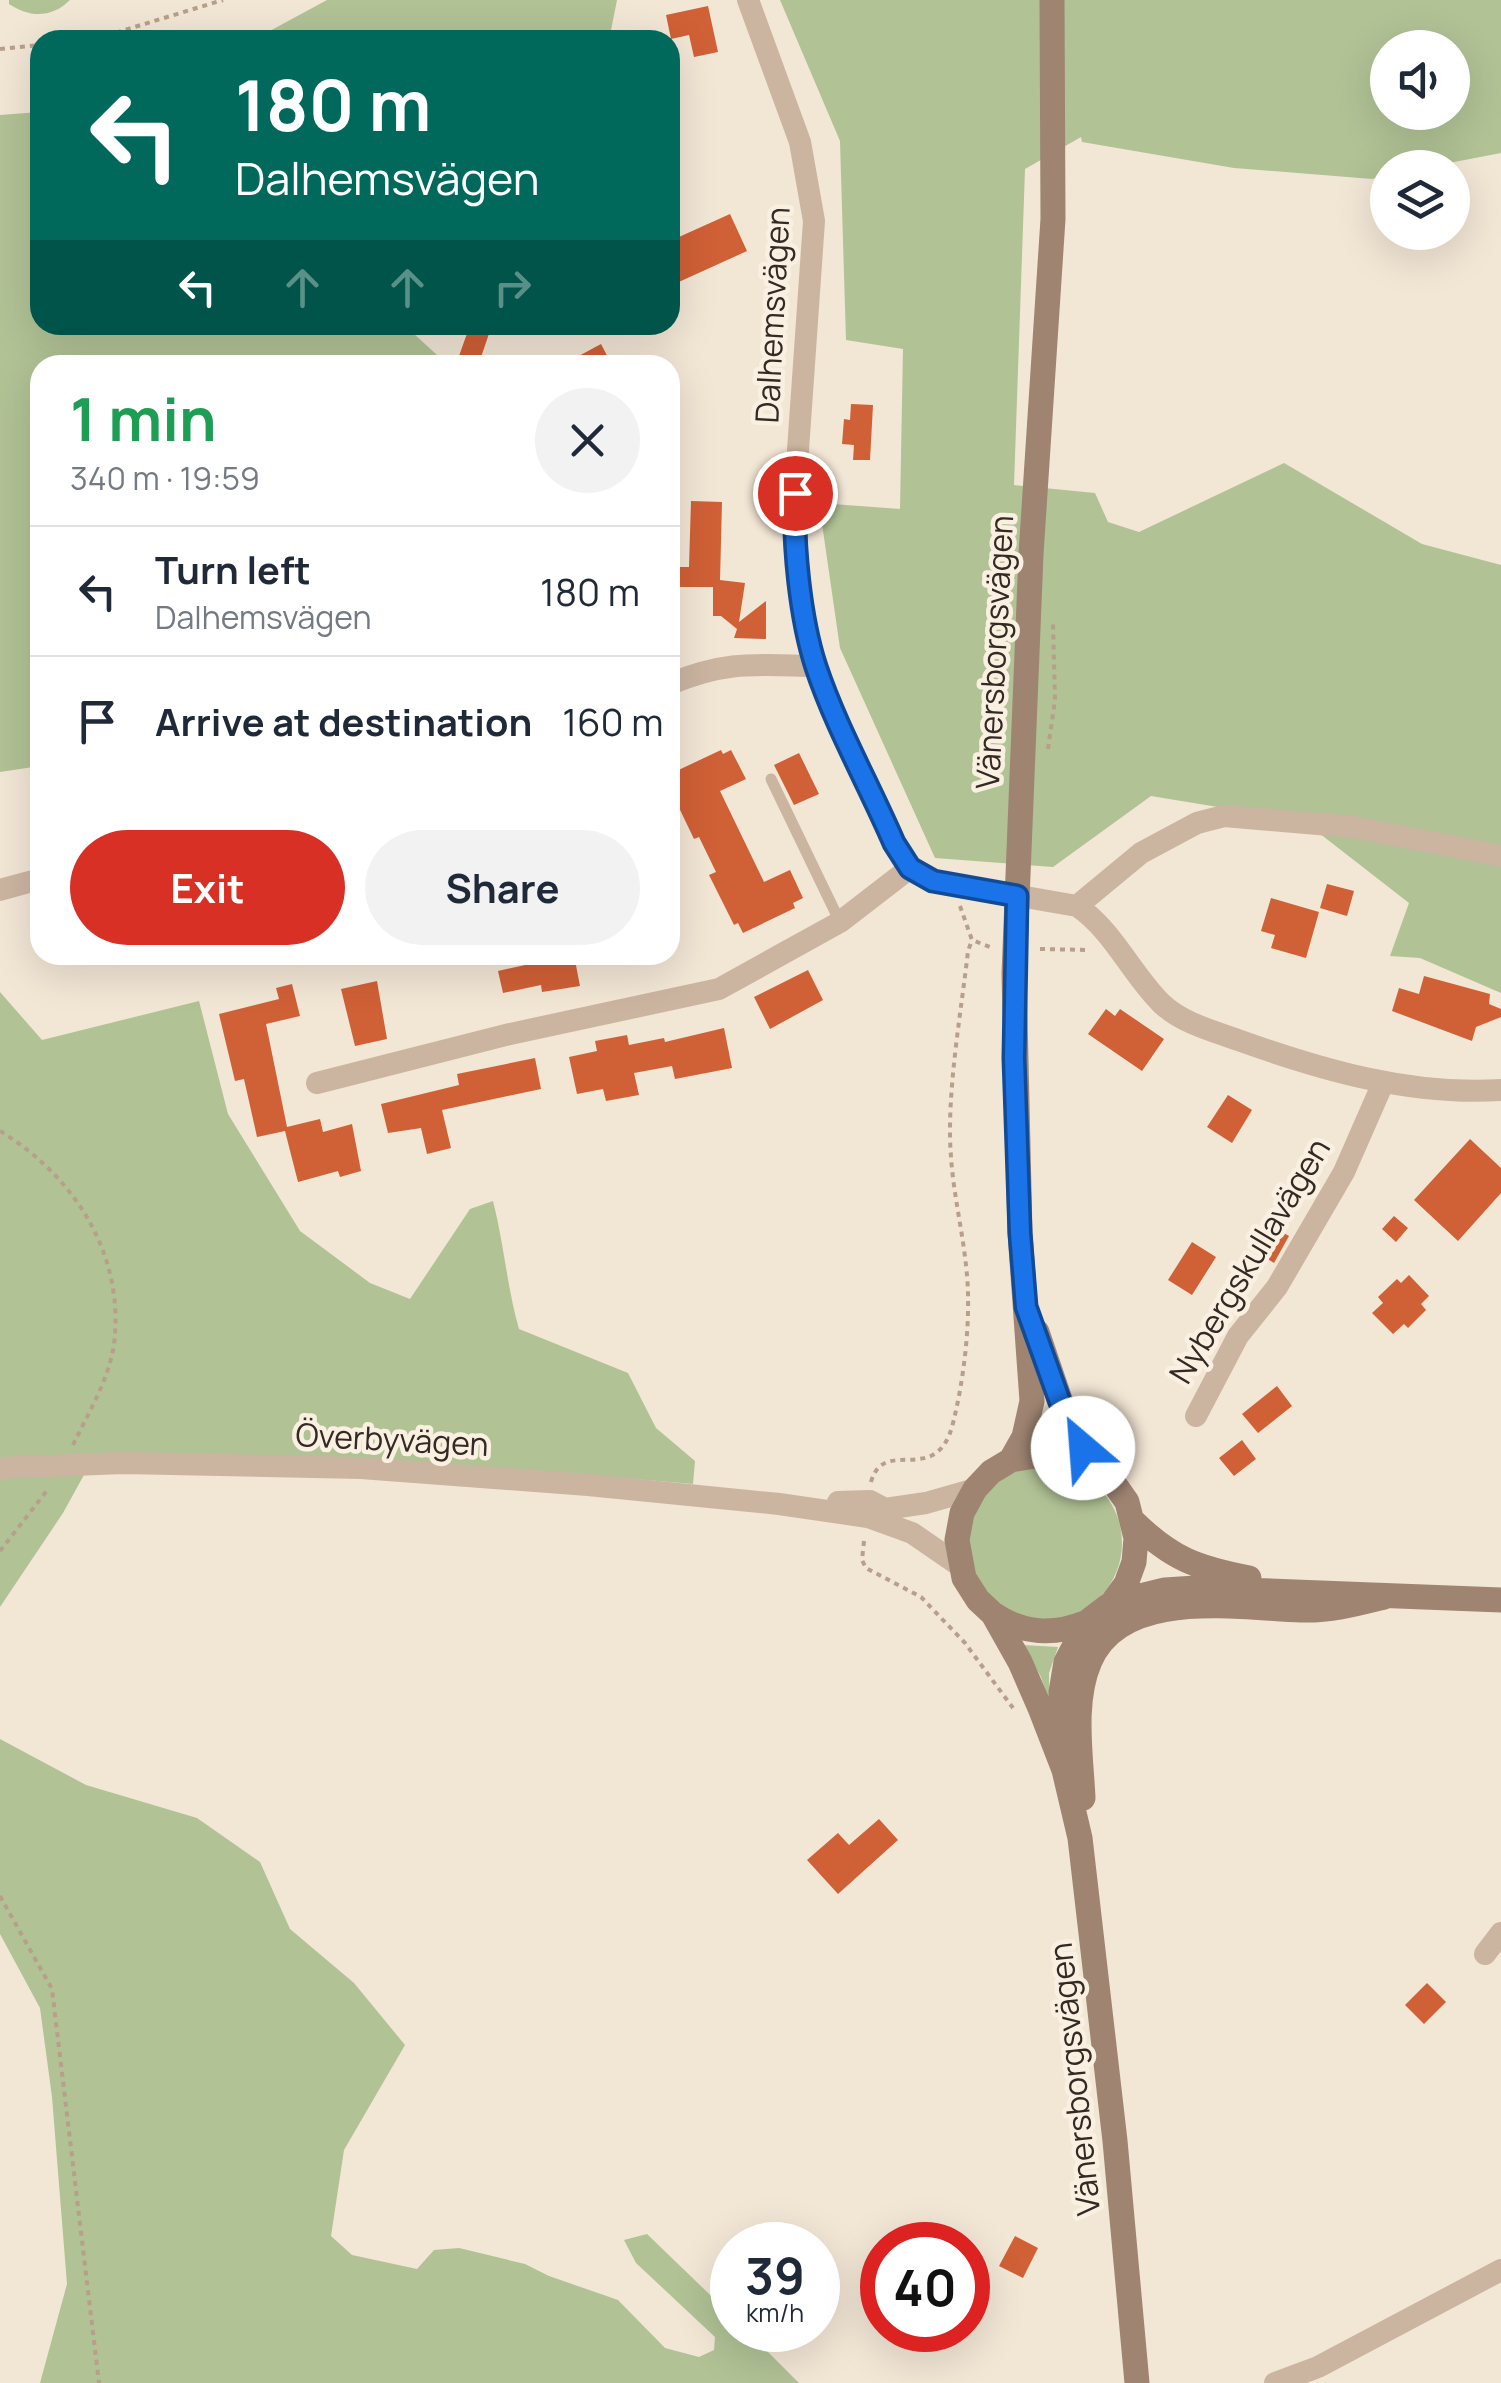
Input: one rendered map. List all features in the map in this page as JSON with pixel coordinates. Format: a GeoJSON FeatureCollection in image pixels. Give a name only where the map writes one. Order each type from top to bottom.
{"type":"FeatureCollection","features":[{"type":"Feature","properties":{"kind":"main road","name":"Vänersborgsvägen"},"geometry":{"type":"LineString","coordinates":[[1011,1460],[1024,1437],[1032,1401],[1020,1233],[1014,1058],[1031,554],[1052,218],[1052,0]]}},
{"type":"Feature","properties":{"kind":"main road","name":"Vänersborgsvägen"},"geometry":{"type":"LineString","coordinates":[[1026,1307],[1068,1422],[1094,1466],[1120,1492],[1134,1522],[1134,1562],[1126,1584],[1112,1603],[1086,1622],[1066,1662],[1064,1770]]}},
{"type":"Feature","properties":{"kind":"main road"},"geometry":{"type":"LineString","coordinates":[[960,1566],[958,1526],[974,1489],[991,1472],[1011,1460],[1053,1453],[1094,1466]]}},
{"type":"Feature","properties":{"kind":"main road"},"geometry":{"type":"LineString","coordinates":[[1134,1522],[1152,1540],[1202,1568],[1292,1589]]}},
{"type":"Feature","properties":{"kind":"main road","name":"Vänersborgsvägen"},"geometry":{"type":"LineString","coordinates":[[960,1566],[970,1590],[992,1614],[1020,1662],[1064,1770],[1080,1838],[1115,2142],[1137,2383]]}},
{"type":"Feature","properties":{"kind":"main road"},"geometry":{"type":"LineString","coordinates":[[1112,1603],[1180,1589],[1292,1589],[1384,1598],[1501,1600]]}},
{"type":"Feature","properties":{"kind":"main road"},"geometry":{"type":"LineString","coordinates":[[1080,1838],[1084,1803],[1080,1708],[1085,1677],[1090,1659],[1115,1630],[1141,1616],[1182,1607],[1318,1610],[1384,1598]]}},
{"type":"Feature","properties":{"kind":"main road"},"geometry":{"type":"LineString","coordinates":[[992,1614],[1039,1632],[1056,1632],[1086,1622]]}},
{"type":"Feature","properties":{"kind":"street","name":"Dalhemsvägen"},"geometry":{"type":"LineString","coordinates":[[748,0],[800,142],[814,221],[794,526],[798,574],[816,666],[894,843],[910,868]]}},
{"type":"Feature","properties":{"kind":"street"},"geometry":{"type":"LineString","coordinates":[[680,680],[732,664],[816,666]]}},
{"type":"Feature","properties":{"kind":"street"},"geometry":{"type":"LineString","coordinates":[[1077,906],[1141,854],[1197,823],[1224,816],[1353,828],[1501,856]]}},
{"type":"Feature","properties":{"kind":"street"},"geometry":{"type":"LineString","coordinates":[[317,1083],[510,1034],[719,989],[840,922],[910,868],[933,881],[1077,906],[1094,918],[1164,1006],[1196,1025],[1297,1061],[1383,1083],[1501,1090]]}},
{"type":"Feature","properties":{"kind":"street"},"geometry":{"type":"LineString","coordinates":[[0,890],[30,882]]}},
{"type":"Feature","properties":{"kind":"street","name":"Nybergskullavägen"},"geometry":{"type":"LineString","coordinates":[[1196,1416],[1238,1336],[1276,1287],[1344,1172],[1383,1083]]}},
{"type":"Feature","properties":{"kind":"street","name":"Överbyvägen"},"geometry":{"type":"LineString","coordinates":[[0,1468],[123,1464],[361,1468],[780,1504],[868,1517],[912,1533],[960,1566]]}},
{"type":"Feature","properties":{"kind":"street","name":"Överbyvägen"},"geometry":{"type":"LineString","coordinates":[[780,1504],[870,1501],[885,1509],[926,1503],[974,1489]]}},
{"type":"Feature","properties":{"kind":"street"},"geometry":{"type":"LineString","coordinates":[[1485,1954],[1501,1934]]}},
{"type":"Feature","properties":{"kind":"street"},"geometry":{"type":"LineString","coordinates":[[1275,2383],[1318,2367],[1501,2270]]}},
{"type":"Feature","properties":{"kind":"lane"},"geometry":{"type":"LineString","coordinates":[[770,779],[840,922]]}},
{"type":"Feature","properties":{"kind":"path"},"geometry":{"type":"LineString","coordinates":[[123,30],[223,0]]}},
{"type":"Feature","properties":{"kind":"path"},"geometry":{"type":"LineString","coordinates":[[0,49],[30,46]]}},
{"type":"Feature","properties":{"kind":"path"},"geometry":{"type":"LineString","coordinates":[[0,1131],[56,1173],[94,1227],[106,1262],[114,1313],[114,1346],[106,1377],[73,1445]]}},
{"type":"Feature","properties":{"kind":"path"},"geometry":{"type":"LineString","coordinates":[[0,1550],[48,1488]]}},
{"type":"Feature","properties":{"kind":"path"},"geometry":{"type":"LineString","coordinates":[[0,1896],[52,1989],[99,2383]]}},
{"type":"Feature","properties":{"kind":"green space"},"geometry":{"type":"Polygon","coordinates":[[[9,0],[70,0],[56,10],[33,14],[17,9],[9,0]]]}},
{"type":"Feature","properties":{"kind":"green space"},"geometry":{"type":"Polygon","coordinates":[[[327,0],[617,0],[611,30],[272,30],[327,0]]]}},
{"type":"Feature","properties":{"kind":"green space"},"geometry":{"type":"Polygon","coordinates":[[[780,0],[1501,0],[1501,153],[1470,159],[1470,150],[1370,150],[1370,179],[1234,168],[1082,142],[1081,137],[1025,169],[1014,485],[1095,493],[1108,522],[1139,532],[1284,463],[1422,544],[1501,565],[1501,993],[1420,958],[1390,956],[1409,903],[1319,833],[1218,807],[1151,796],[1053,867],[935,858],[840,648],[819,503],[900,509],[903,349],[846,340],[840,141],[780,0]]]}},
{"type":"Feature","properties":{"kind":"green space"},"geometry":{"type":"Polygon","coordinates":[[[30,113],[30,335],[415,335],[437,355],[30,355],[30,768],[0,772],[0,115],[30,113]]]}},
{"type":"Feature","properties":{"kind":"green space"},"geometry":{"type":"Polygon","coordinates":[[[0,992],[42,1040],[199,1001],[228,1114],[300,1231],[370,1283],[410,1299],[470,1209],[493,1201],[519,1329],[628,1373],[656,1428],[695,1461],[693,1484],[529,1470],[96,1453],[63,1513],[0,1607],[0,992]]]}},
{"type":"Feature","properties":{"kind":"green space"},"geometry":{"type":"Polygon","coordinates":[[[1045,1466],[1075,1471],[1100,1488],[1117,1513],[1122,1543],[1117,1573],[1100,1598],[1075,1615],[1045,1620],[1015,1615],[990,1598],[973,1573],[968,1543],[973,1513],[990,1488],[1015,1471],[1045,1466]]]}},
{"type":"Feature","properties":{"kind":"green space"},"geometry":{"type":"Polygon","coordinates":[[[1023,1645],[1058,1647],[1049,1673],[1049,1701],[1041,1677],[1023,1645]]]}},
{"type":"Feature","properties":{"kind":"green space"},"geometry":{"type":"Polygon","coordinates":[[[0,1739],[86,1785],[197,1818],[260,1862],[290,1929],[354,1983],[405,2045],[344,2150],[331,2236],[352,2255],[417,2269],[434,2250],[459,2248],[525,2264],[618,2300],[665,2348],[699,2357],[710,2352],[768,2352],[799,2383],[40,2383],[67,2284],[52,2097],[40,2008],[0,1934],[0,1739]]]}},
{"type":"Feature","properties":{"kind":"green space"},"geometry":{"type":"Polygon","coordinates":[[[647,2234],[710,2295],[710,2332],[636,2263],[624,2240],[647,2234]]]}},
{"type":"Feature","properties":{"kind":"building"},"geometry":{"type":"Polygon","coordinates":[[[708,6],[718,52],[694,57],[689,35],[680,37],[680,30],[669,30],[666,15],[708,6]]]}},
{"type":"Feature","properties":{"kind":"building"},"geometry":{"type":"Polygon","coordinates":[[[730,214],[747,251],[680,281],[680,236],[730,214]]]}},
{"type":"Feature","properties":{"kind":"building"},"geometry":{"type":"Polygon","coordinates":[[[466,335],[489,335],[482,355],[459,355],[466,335]]]}},
{"type":"Feature","properties":{"kind":"building"},"geometry":{"type":"Polygon","coordinates":[[[601,344],[607,355],[581,355],[601,344]]]}},
{"type":"Feature","properties":{"kind":"building"},"geometry":{"type":"Polygon","coordinates":[[[851,404],[873,405],[870,460],[853,460],[854,445],[842,444],[844,419],[850,420],[851,404]]]}},
{"type":"Feature","properties":{"kind":"building"},"geometry":{"type":"Polygon","coordinates":[[[691,501],[722,502],[720,580],[745,583],[739,622],[766,601],[766,639],[734,638],[737,629],[721,616],[713,616],[713,587],[680,587],[680,567],[689,567],[691,501]]]}},
{"type":"Feature","properties":{"kind":"building"},"geometry":{"type":"Polygon","coordinates":[[[721,750],[723,754],[731,750],[746,779],[720,791],[764,882],[790,870],[803,898],[793,903],[795,908],[743,933],[738,923],[734,925],[709,875],[716,872],[680,810],[680,769],[721,750]]]}},
{"type":"Feature","properties":{"kind":"building"},"geometry":{"type":"Polygon","coordinates":[[[799,753],[819,794],[794,805],[774,765],[799,753]]]}},
{"type":"Feature","properties":{"kind":"building"},"geometry":{"type":"Polygon","coordinates":[[[1327,884],[1354,891],[1347,916],[1320,908],[1327,884]]]}},
{"type":"Feature","properties":{"kind":"building"},"geometry":{"type":"Polygon","coordinates":[[[1271,898],[1319,912],[1306,958],[1271,948],[1275,935],[1261,931],[1271,898]]]}},
{"type":"Feature","properties":{"kind":"building"},"geometry":{"type":"Polygon","coordinates":[[[525,965],[576,965],[580,986],[542,992],[541,985],[503,993],[498,971],[525,965]]]}},
{"type":"Feature","properties":{"kind":"building"},"geometry":{"type":"Polygon","coordinates":[[[808,970],[823,1000],[770,1029],[754,997],[808,970]]]}},
{"type":"Feature","properties":{"kind":"building"},"geometry":{"type":"Polygon","coordinates":[[[1424,976],[1490,994],[1489,1004],[1501,1009],[1501,1017],[1476,1027],[1472,1041],[1392,1011],[1399,988],[1419,994],[1424,976]]]}},
{"type":"Feature","properties":{"kind":"building"},"geometry":{"type":"Polygon","coordinates":[[[377,981],[387,1039],[355,1046],[341,989],[377,981]]]}},
{"type":"Feature","properties":{"kind":"building"},"geometry":{"type":"Polygon","coordinates":[[[292,984],[300,1016],[266,1024],[287,1127],[320,1119],[323,1132],[352,1124],[361,1171],[340,1177],[338,1171],[298,1182],[285,1131],[257,1137],[244,1079],[235,1081],[219,1014],[279,999],[276,988],[292,984]]]}},
{"type":"Feature","properties":{"kind":"building"},"geometry":{"type":"Polygon","coordinates":[[[1106,1009],[1115,1016],[1120,1009],[1164,1039],[1142,1071],[1088,1034],[1106,1009]]]}},
{"type":"Feature","properties":{"kind":"building"},"geometry":{"type":"Polygon","coordinates":[[[724,1028],[732,1068],[675,1079],[672,1066],[634,1073],[639,1095],[606,1101],[603,1089],[577,1094],[569,1057],[597,1051],[595,1041],[627,1035],[629,1045],[664,1038],[665,1042],[724,1028]]]}},
{"type":"Feature","properties":{"kind":"building"},"geometry":{"type":"Polygon","coordinates":[[[535,1058],[541,1089],[442,1110],[451,1148],[427,1154],[421,1128],[388,1133],[381,1104],[459,1085],[457,1074],[535,1058]]]}},
{"type":"Feature","properties":{"kind":"building"},"geometry":{"type":"Polygon","coordinates":[[[1228,1095],[1252,1110],[1232,1143],[1207,1127],[1228,1095]]]}},
{"type":"Feature","properties":{"kind":"building"},"geometry":{"type":"Polygon","coordinates":[[[1470,1139],[1501,1168],[1501,1193],[1458,1241],[1414,1200],[1470,1139]]]}},
{"type":"Feature","properties":{"kind":"building"},"geometry":{"type":"Polygon","coordinates":[[[1394,1216],[1408,1228],[1396,1242],[1382,1229],[1394,1216]]]}},
{"type":"Feature","properties":{"kind":"building"},"geometry":{"type":"Polygon","coordinates":[[[1271,1226],[1289,1236],[1274,1263],[1256,1252],[1271,1226]]]}},
{"type":"Feature","properties":{"kind":"building"},"geometry":{"type":"Polygon","coordinates":[[[1192,1242],[1216,1257],[1192,1295],[1168,1280],[1192,1242]]]}},
{"type":"Feature","properties":{"kind":"building"},"geometry":{"type":"Polygon","coordinates":[[[1409,1275],[1429,1296],[1421,1304],[1426,1310],[1408,1328],[1404,1324],[1393,1334],[1372,1313],[1383,1303],[1378,1297],[1397,1279],[1401,1283],[1409,1275]]]}},
{"type":"Feature","properties":{"kind":"building"},"geometry":{"type":"Polygon","coordinates":[[[1277,1386],[1292,1406],[1258,1433],[1242,1414],[1277,1386]]]}},
{"type":"Feature","properties":{"kind":"building"},"geometry":{"type":"Polygon","coordinates":[[[1242,1440],[1256,1459],[1234,1476],[1219,1458],[1242,1440]]]}},
{"type":"Feature","properties":{"kind":"building"},"geometry":{"type":"Polygon","coordinates":[[[879,1819],[898,1840],[838,1894],[807,1860],[838,1833],[849,1845],[879,1819]]]}},
{"type":"Feature","properties":{"kind":"building"},"geometry":{"type":"Polygon","coordinates":[[[1427,1983],[1446,2002],[1424,2024],[1405,2005],[1427,1983]]]}},
{"type":"Feature","properties":{"kind":"building"},"geometry":{"type":"Polygon","coordinates":[[[1015,2236],[1038,2248],[1023,2278],[999,2266],[1015,2236]]]}},
{"type":"Feature","properties":{"kind":"route"},"geometry":{"type":"LineString","coordinates":[[795,493],[798,574],[816,666],[894,843],[910,868],[933,881],[1017,896],[1014,1058],[1026,1307],[1068,1422],[1083,1448]]}}]}
